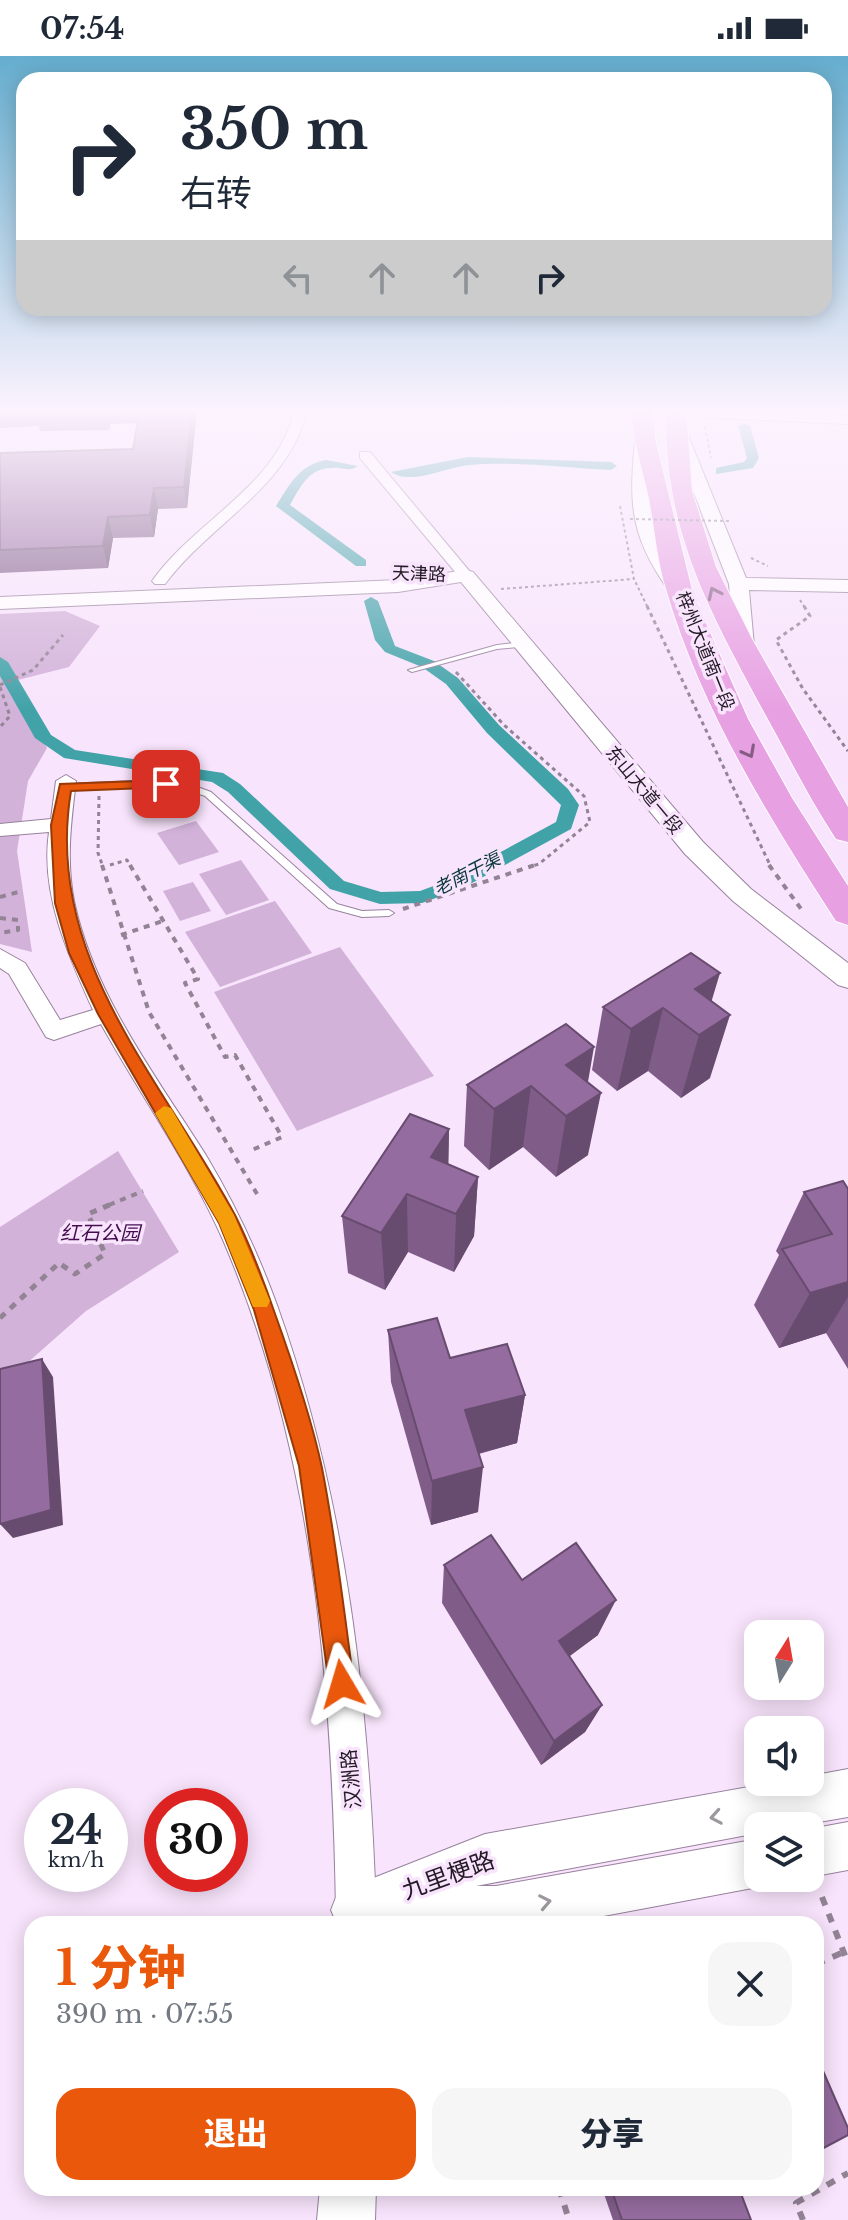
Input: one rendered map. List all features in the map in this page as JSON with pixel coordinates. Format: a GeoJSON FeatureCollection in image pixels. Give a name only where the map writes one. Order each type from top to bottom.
{"type":"FeatureCollection","features":[{"type":"Feature","properties":{"kind":"highway","name":"梓州大道南一段"},"geometry":{"type":"LineString","coordinates":[[662,510],[679,591],[723,703],[780,811],[848,913]]}},
{"type":"Feature","properties":{"kind":"highway","name":"梓州大道南一段"},"geometry":{"type":"LineString","coordinates":[[687,510],[709,583],[745,657],[826,800],[848,832]]}},
{"type":"Feature","properties":{"kind":"street"},"geometry":{"type":"LineString","coordinates":[[160,581],[203,530],[227,510]]}},
{"type":"Feature","properties":{"kind":"street"},"geometry":{"type":"LineString","coordinates":[[411,510],[472,583]]}},
{"type":"Feature","properties":{"kind":"street"},"geometry":{"type":"LineString","coordinates":[[711,510],[740,588],[745,657]]}},
{"type":"Feature","properties":{"kind":"street","name":"天津路"},"geometry":{"type":"LineString","coordinates":[[0,589],[393,572],[472,583]]}},
{"type":"Feature","properties":{"kind":"street","name":"天津路"},"geometry":{"type":"LineString","coordinates":[[0,603],[472,583]]}},
{"type":"Feature","properties":{"kind":"street","name":"东山大道一段"},"geometry":{"type":"LineString","coordinates":[[472,583],[694,848],[753,904],[848,978]]}},
{"type":"Feature","properties":{"kind":"street"},"geometry":{"type":"LineString","coordinates":[[740,588],[848,586]]}},
{"type":"Feature","properties":{"kind":"street"},"geometry":{"type":"LineString","coordinates":[[740,588],[848,595]]}},
{"type":"Feature","properties":{"kind":"street","name":"汉洲路"},"geometry":{"type":"LineString","coordinates":[[65,784],[58,825],[63,903],[77,953],[106,1014],[228,1220],[264,1310],[310,1466],[335,1626],[354,1801],[356,1916]]}},
{"type":"Feature","properties":{"kind":"street"},"geometry":{"type":"LineString","coordinates":[[0,830],[58,825]]}},
{"type":"Feature","properties":{"kind":"street"},"geometry":{"type":"LineString","coordinates":[[0,957],[17,969],[54,1031],[106,1014]]}},
{"type":"Feature","properties":{"kind":"street","name":"九里梗路"},"geometry":{"type":"LineString","coordinates":[[358,1916],[485,1858],[848,1793]]}},
{"type":"Feature","properties":{"kind":"street"},"geometry":{"type":"LineString","coordinates":[[824,1868],[848,1846]]}},
{"type":"Feature","properties":{"kind":"street","name":"九里梗路"},"geometry":{"type":"LineString","coordinates":[[379,1916],[496,1911],[744,1866]]}},
{"type":"Feature","properties":{"kind":"street"},"geometry":{"type":"LineString","coordinates":[[346,2220],[348,2196]]}},
{"type":"Feature","properties":{"kind":"lane"},"geometry":{"type":"LineString","coordinates":[[412,670],[524,644]]}},
{"type":"Feature","properties":{"kind":"lane"},"geometry":{"type":"LineString","coordinates":[[65,784],[166,784],[196,788],[208,794],[333,906],[362,914],[389,913]]}},
{"type":"Feature","properties":{"kind":"path"},"geometry":{"type":"LineString","coordinates":[[630,519],[729,521]]}},
{"type":"Feature","properties":{"kind":"path"},"geometry":{"type":"LineString","coordinates":[[472,583],[575,586],[634,579]]}},
{"type":"Feature","properties":{"kind":"path"},"geometry":{"type":"LineString","coordinates":[[0,727],[10,716],[0,686],[33,670],[63,635]]}},
{"type":"Feature","properties":{"kind":"path"},"geometry":{"type":"LineString","coordinates":[[389,913],[539,864],[590,822],[584,796],[504,725],[470,684],[442,661]]}},
{"type":"Feature","properties":{"kind":"path"},"geometry":{"type":"LineString","coordinates":[[99,786],[98,853],[121,935],[149,1012],[260,1199]]}},
{"type":"Feature","properties":{"kind":"path"},"geometry":{"type":"LineString","coordinates":[[110,865],[127,860],[198,979],[185,983],[225,1057],[235,1055],[282,1137],[252,1150]]}},
{"type":"Feature","properties":{"kind":"path"},"geometry":{"type":"LineString","coordinates":[[0,897],[22,891]]}},
{"type":"Feature","properties":{"kind":"path"},"geometry":{"type":"LineString","coordinates":[[0,918],[18,920],[18,930],[0,933]]}},
{"type":"Feature","properties":{"kind":"path"},"geometry":{"type":"LineString","coordinates":[[121,935],[163,921]]}},
{"type":"Feature","properties":{"kind":"path"},"geometry":{"type":"LineString","coordinates":[[0,1318],[59,1263],[75,1274],[105,1254],[88,1214],[143,1191]]}},
{"type":"Feature","properties":{"kind":"path"},"geometry":{"type":"LineString","coordinates":[[822,1892],[848,1963]]}},
{"type":"Feature","properties":{"kind":"path"},"geometry":{"type":"LineString","coordinates":[[824,1961],[844,1952]]}},
{"type":"Feature","properties":{"kind":"path"},"geometry":{"type":"LineString","coordinates":[[824,2187],[848,2173]]}},
{"type":"Feature","properties":{"kind":"path"},"geometry":{"type":"LineString","coordinates":[[562,2196],[569,2220]]}},
{"type":"Feature","properties":{"kind":"path"},"geometry":{"type":"LineString","coordinates":[[803,2220],[796,2203],[808,2196]]}},
{"type":"Feature","properties":{"kind":"green space"},"geometry":{"type":"Polygon","coordinates":[[[65,611],[100,626],[69,667],[6,683],[47,748],[28,781],[17,851],[32,952],[0,944],[0,614],[65,611]]]}},
{"type":"Feature","properties":{"kind":"green space"},"geometry":{"type":"Polygon","coordinates":[[[196,821],[219,852],[179,865],[157,833],[196,821]]]}},
{"type":"Feature","properties":{"kind":"green space"},"geometry":{"type":"Polygon","coordinates":[[[241,860],[269,900],[226,915],[199,874],[241,860]]]}},
{"type":"Feature","properties":{"kind":"green space"},"geometry":{"type":"Polygon","coordinates":[[[193,882],[211,911],[180,921],[163,891],[193,882]]]}},
{"type":"Feature","properties":{"kind":"green space"},"geometry":{"type":"Polygon","coordinates":[[[275,901],[312,953],[220,987],[185,932],[275,901]]]}},
{"type":"Feature","properties":{"kind":"green space"},"geometry":{"type":"Polygon","coordinates":[[[340,947],[434,1076],[297,1131],[214,992],[340,947]]]}},
{"type":"Feature","properties":{"kind":"green space","name":"红石公园"},"geometry":{"type":"Polygon","coordinates":[[[118,1151],[179,1252],[86,1311],[0,1387],[0,1227],[118,1151]]]}},
{"type":"Feature","properties":{"kind":"building"},"geometry":{"type":"Polygon","coordinates":[[[0,510],[151,510],[150,515],[108,517],[103,546],[0,550],[0,510]]]}},
{"type":"Feature","properties":{"kind":"building"},"geometry":{"type":"Polygon","coordinates":[[[691,953],[720,973],[695,989],[730,1015],[699,1035],[663,1008],[631,1029],[603,1007],[691,953]]]}},
{"type":"Feature","properties":{"kind":"building"},"geometry":{"type":"Polygon","coordinates":[[[566,1024],[594,1047],[566,1065],[601,1093],[566,1116],[531,1086],[494,1109],[467,1085],[566,1024]]]}},
{"type":"Feature","properties":{"kind":"building"},"geometry":{"type":"Polygon","coordinates":[[[410,1114],[449,1129],[431,1157],[478,1177],[456,1214],[407,1194],[381,1233],[342,1216],[410,1114]]]}},
{"type":"Feature","properties":{"kind":"building"},"geometry":{"type":"Polygon","coordinates":[[[843,1181],[848,1189],[848,1282],[810,1293],[782,1249],[832,1234],[804,1192],[843,1181]]]}},
{"type":"Feature","properties":{"kind":"building"},"geometry":{"type":"Polygon","coordinates":[[[437,1318],[450,1358],[507,1344],[525,1395],[465,1410],[483,1467],[432,1481],[388,1330],[437,1318]]]}},
{"type":"Feature","properties":{"kind":"building"},"geometry":{"type":"Polygon","coordinates":[[[42,1359],[51,1510],[0,1524],[0,1369],[42,1359]]]}},
{"type":"Feature","properties":{"kind":"building"},"geometry":{"type":"Polygon","coordinates":[[[491,1535],[522,1580],[576,1543],[616,1600],[559,1641],[602,1705],[554,1741],[444,1565],[491,1535]]]}},
{"type":"Feature","properties":{"kind":"building"},"geometry":{"type":"Polygon","coordinates":[[[824,2073],[848,2128],[848,2135],[824,2148],[824,2073]]]}},
{"type":"Feature","properties":{"kind":"building"},"geometry":{"type":"Polygon","coordinates":[[[614,2196],[742,2196],[751,2220],[622,2220],[614,2196]]]}},
{"type":"Feature","properties":{"kind":"waterway","name":"老南干渠"},"geometry":{"type":"LineString","coordinates":[[288,510],[361,563]]}},
{"type":"Feature","properties":{"kind":"waterway","name":"老南干渠"},"geometry":{"type":"LineString","coordinates":[[0,662],[44,738],[70,754],[217,777],[234,788],[337,885],[380,898],[422,897],[454,885],[564,825],[570,805],[562,793],[493,729],[452,681],[428,664],[390,649],[383,640],[371,601]]}},
{"type":"Feature","properties":{"kind":"slow traffic"},"geometry":{"type":"LineString","coordinates":[[164,1113],[228,1220],[260,1301]]}},
{"type":"Feature","properties":{"kind":"route"},"geometry":{"type":"LineString","coordinates":[[166,784],[65,787],[58,825],[63,903],[77,953],[106,1014],[228,1220],[264,1310],[310,1466],[326,1555],[342,1684]]}}]}
